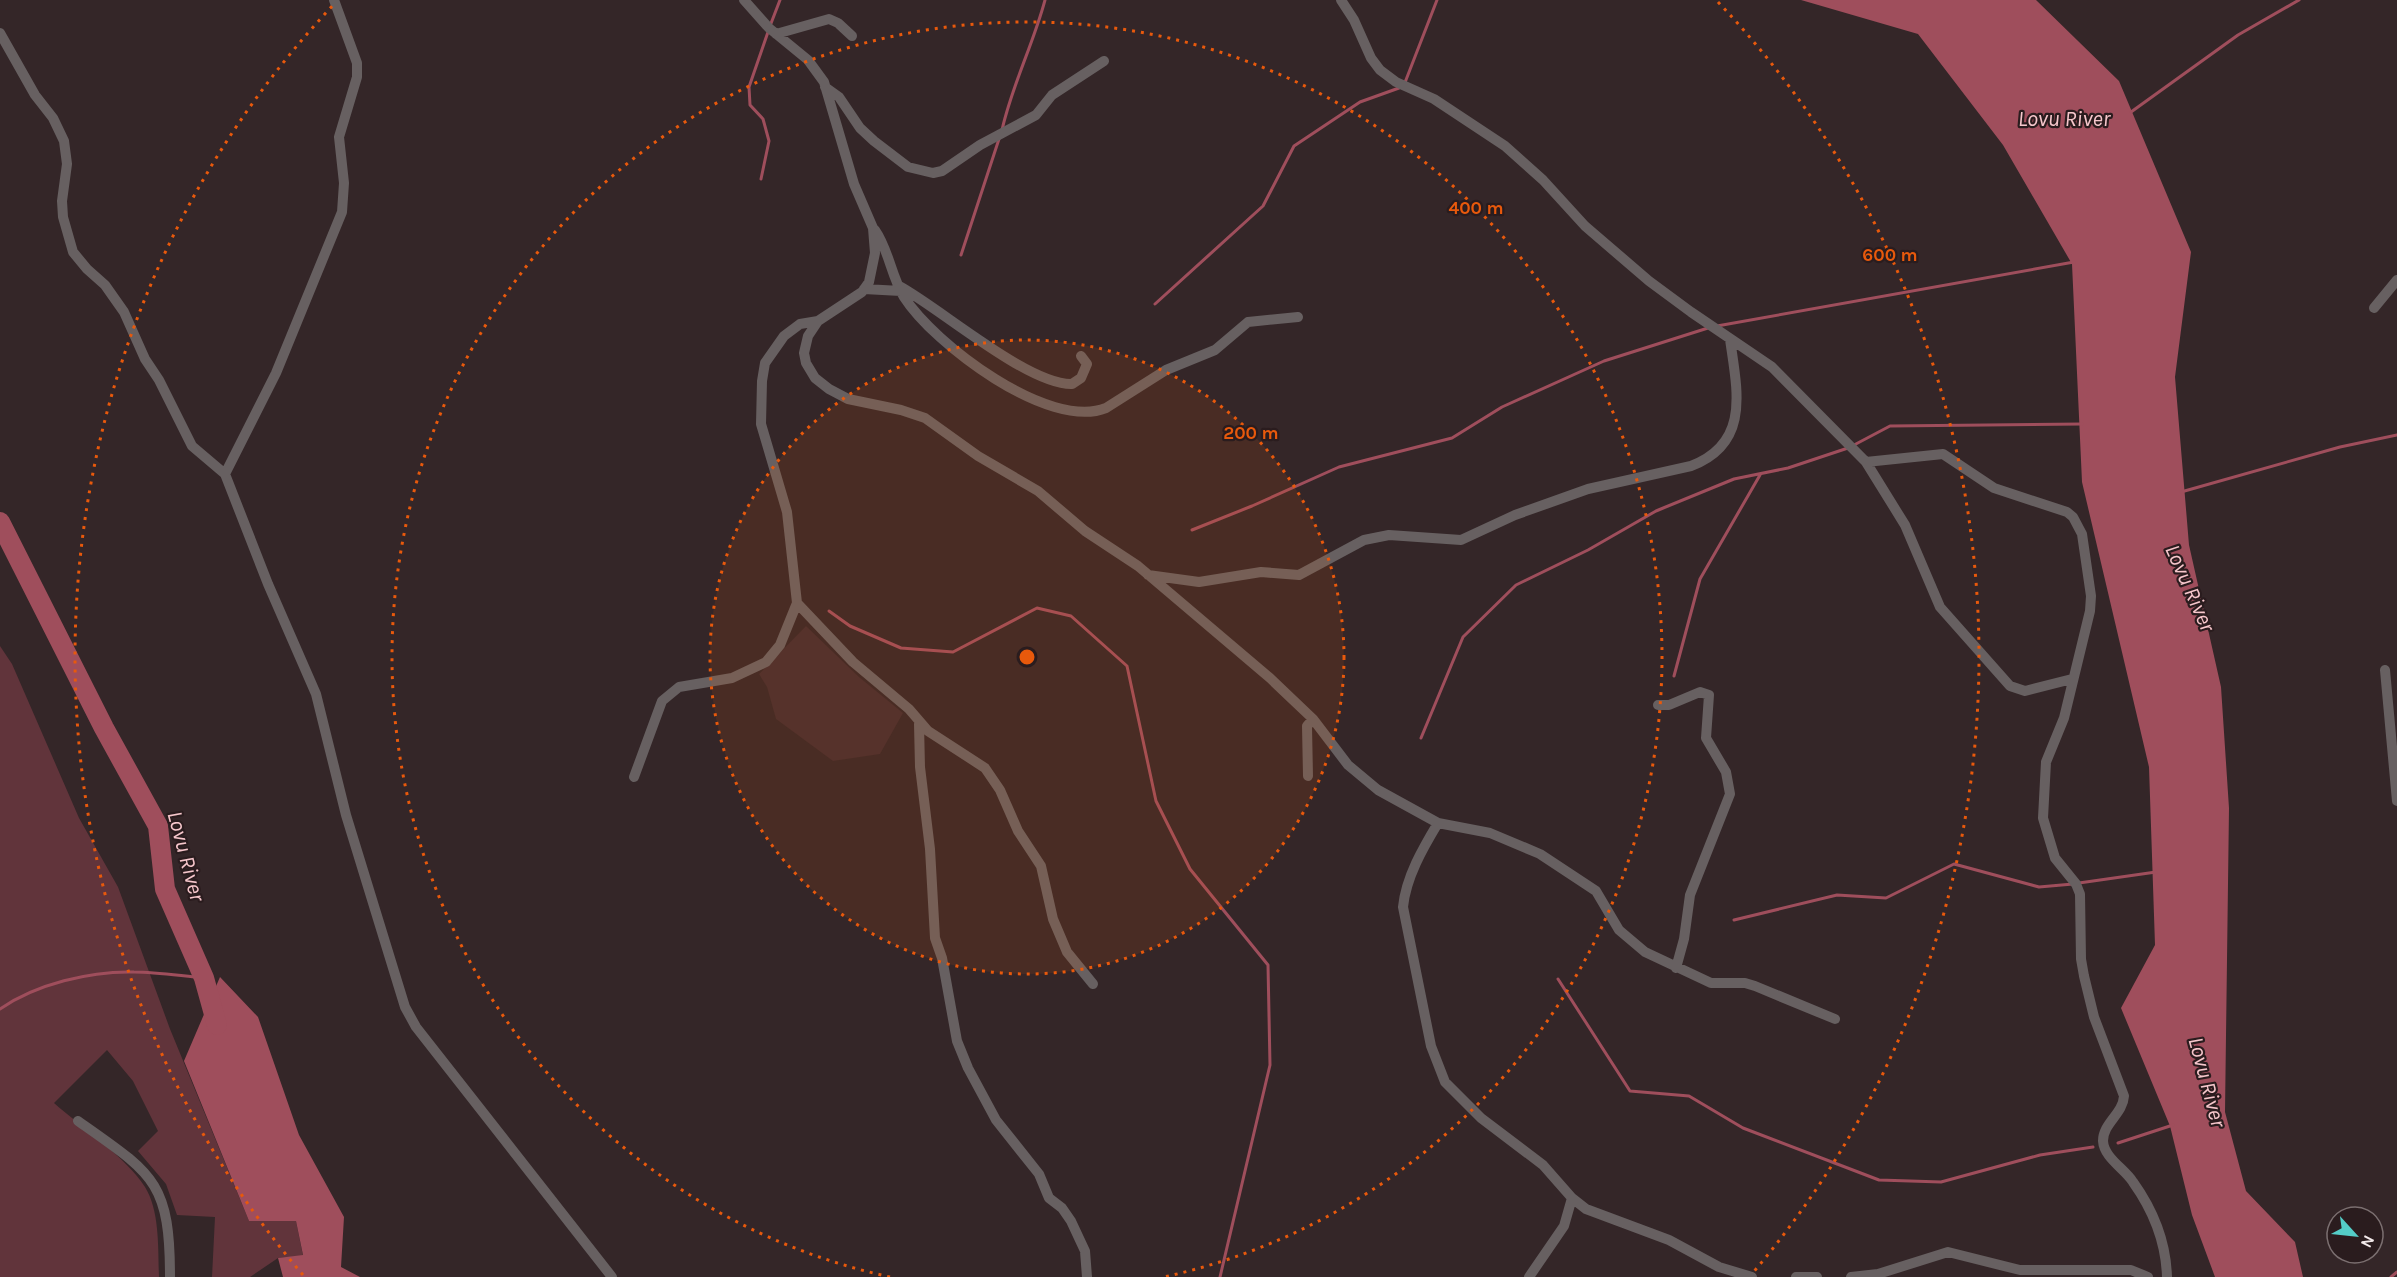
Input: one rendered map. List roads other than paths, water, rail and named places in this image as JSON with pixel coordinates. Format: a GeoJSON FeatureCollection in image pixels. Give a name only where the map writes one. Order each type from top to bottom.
{"type":"FeatureCollection","features":[{"type":"Feature","properties":{"kind":"street"},"geometry":{"type":"LineString","coordinates":[[225,474],[276,373],[342,212],[344,183],[339,137],[357,77],[357,63],[334,0]]}},
{"type":"Feature","properties":{"kind":"street"},"geometry":{"type":"LineString","coordinates":[[744,0],[776,34],[808,60],[818,72],[825,87],[854,184],[873,228],[886,249],[900,288],[915,310],[945,342],[1000,382],[1057,407],[1086,413],[1112,405],[1166,370],[1203,357],[1248,322],[1298,317]]}},
{"type":"Feature","properties":{"kind":"street"},"geometry":{"type":"LineString","coordinates":[[1341,0],[1354,20],[1371,58],[1380,70],[1396,82],[1442,104],[1505,146],[1543,180],[1585,226],[1649,281],[1772,367],[1866,462],[1905,525],[1940,607],[2010,686],[2025,691],[2072,679]]}},
{"type":"Feature","properties":{"kind":"street"},"geometry":{"type":"LineString","coordinates":[[776,34],[829,19],[838,23],[852,36]]}},
{"type":"Feature","properties":{"kind":"street"},"geometry":{"type":"LineString","coordinates":[[0,33],[35,95],[53,118],[64,141],[67,164],[62,201],[63,218],[73,252],[105,285],[124,312],[145,359],[165,390],[192,446],[225,474],[268,584],[316,694],[346,815],[405,1007],[416,1027],[612,1277]]}},
{"type":"Feature","properties":{"kind":"street"},"geometry":{"type":"LineString","coordinates":[[825,87],[839,97],[860,128],[874,141],[908,167],[933,173],[942,171],[980,145],[1036,115],[1052,95],[1104,62]]}},
{"type":"Feature","properties":{"kind":"street"},"geometry":{"type":"LineString","coordinates":[[873,228],[874,269],[864,289],[818,321],[808,336],[804,353],[810,372],[828,389],[848,399],[910,412],[933,423],[978,456],[1038,491],[1085,531],[1148,575],[1270,678],[1313,719],[1359,776],[1378,790],[1438,823],[1490,832],[1540,854],[1596,891],[1619,930],[1632,944],[1676,968],[1711,983],[1745,983],[1755,986],[1835,1019]]}},
{"type":"Feature","properties":{"kind":"street"},"geometry":{"type":"LineString","coordinates":[[2374,308],[2397,280]]}},
{"type":"Feature","properties":{"kind":"street"},"geometry":{"type":"LineString","coordinates":[[864,289],[900,288],[974,337],[1054,381],[1066,384],[1078,381],[1087,368],[1081,356]]}},
{"type":"Feature","properties":{"kind":"street"},"geometry":{"type":"LineString","coordinates":[[634,777],[662,701],[679,687],[732,678],[766,662],[780,645],[797,603],[787,512],[761,424],[762,381],[765,363],[784,336],[800,324],[818,321]]}},
{"type":"Feature","properties":{"kind":"street"},"geometry":{"type":"LineString","coordinates":[[1148,575],[1199,582],[1261,572],[1299,575],[1364,540],[1406,535],[1461,540],[1515,515],[1588,489],[1672,471],[1707,460],[1724,445],[1736,418],[1738,398],[1730,339]]}},
{"type":"Feature","properties":{"kind":"street"},"geometry":{"type":"LineString","coordinates":[[1866,462],[1943,454],[1994,488],[2057,508],[2073,517],[2082,534],[2091,596],[2064,718],[2046,762],[2043,818],[2055,858],[2076,884],[2080,894],[2081,959],[2084,976],[2094,1017],[2124,1096],[2124,1104],[2105,1131],[2103,1144],[2113,1160],[2131,1179],[2148,1207],[2162,1241],[2167,1277]]}},
{"type":"Feature","properties":{"kind":"street"},"geometry":{"type":"LineString","coordinates":[[797,603],[853,662],[909,709],[919,724],[977,761],[994,780],[1018,831],[1041,866],[1053,918],[1067,952],[1093,984]]}},
{"type":"Feature","properties":{"kind":"street"},"geometry":{"type":"LineString","coordinates":[[2385,670],[2397,801]]}},
{"type":"Feature","properties":{"kind":"street"},"geometry":{"type":"LineString","coordinates":[[1658,705],[1669,705],[1700,692],[1709,695],[1706,738],[1721,761],[1729,784],[1727,804],[1690,895],[1684,939],[1676,968]]}},
{"type":"Feature","properties":{"kind":"street"},"geometry":{"type":"LineString","coordinates":[[1308,776],[1307,726],[1313,719]]}},
{"type":"Feature","properties":{"kind":"street"},"geometry":{"type":"LineString","coordinates":[[919,724],[920,767],[930,849],[935,938],[942,958],[959,1047],[996,1120],[1039,1174],[1049,1198],[1062,1208],[1071,1221],[1085,1251],[1087,1277]]}},
{"type":"Feature","properties":{"kind":"street"},"geometry":{"type":"LineString","coordinates":[[1438,823],[1404,894],[1403,907],[1431,1046],[1445,1082],[1481,1118],[1543,1166],[1572,1198],[1586,1209],[1669,1240],[1719,1267],[1752,1277]]}},
{"type":"Feature","properties":{"kind":"street"},"geometry":{"type":"LineString","coordinates":[[78,1121],[124,1153],[155,1184],[166,1214],[170,1277]]}},
{"type":"Feature","properties":{"kind":"street"},"geometry":{"type":"LineString","coordinates":[[1529,1277],[1564,1226],[1572,1198]]}},
{"type":"Feature","properties":{"kind":"street"},"geometry":{"type":"LineString","coordinates":[[1851,1277],[1878,1274],[1948,1252],[2020,1270],[2131,1270],[2148,1277]]}},
{"type":"Feature","properties":{"kind":"street"},"geometry":{"type":"LineString","coordinates":[[1797,1277],[1817,1277]]}},
{"type":"Feature","properties":{"kind":"water","name":"Lovu River"},"geometry":{"type":"Polygon","coordinates":[[[1801,0],[2036,0],[2119,81],[2191,252],[2175,377],[2189,545],[2221,687],[2229,808],[2225,1112],[2246,1191],[2295,1242],[2303,1277],[2215,1277],[2192,1215],[2170,1126],[2121,1008],[2155,945],[2149,767],[2082,482],[2072,264],[2003,145],[1918,34],[1801,0]]]}},
{"type":"Feature","properties":{"kind":"water"},"geometry":{"type":"Polygon","coordinates":[[[220,977],[258,1017],[299,1135],[344,1217],[341,1267],[360,1277],[283,1277],[278,1258],[303,1255],[296,1221],[249,1221],[184,1061],[220,977]]]}},
{"type":"Feature","properties":{"kind":"waterway"},"geometry":{"type":"LineString","coordinates":[[770,26],[780,0]]}},
{"type":"Feature","properties":{"kind":"waterway"},"geometry":{"type":"LineString","coordinates":[[1002,130],[1011,97],[1045,0]]}},
{"type":"Feature","properties":{"kind":"waterway"},"geometry":{"type":"LineString","coordinates":[[1404,85],[1437,0]]}},
{"type":"Feature","properties":{"kind":"waterway"},"geometry":{"type":"LineString","coordinates":[[2131,112],[2238,35],[2299,0]]}},
{"type":"Feature","properties":{"kind":"waterway"},"geometry":{"type":"LineString","coordinates":[[761,179],[769,141],[763,119],[750,105],[749,87],[768,32]]}},
{"type":"Feature","properties":{"kind":"waterway"},"geometry":{"type":"LineString","coordinates":[[1155,304],[1263,206],[1294,146],[1360,102],[1399,88]]}},
{"type":"Feature","properties":{"kind":"waterway"},"geometry":{"type":"LineString","coordinates":[[961,255],[999,139]]}},
{"type":"Feature","properties":{"kind":"waterway"},"geometry":{"type":"LineString","coordinates":[[1717,326],[2074,262]]}},
{"type":"Feature","properties":{"kind":"waterway"},"geometry":{"type":"LineString","coordinates":[[1192,530],[1339,467],[1452,438],[1502,407],[1604,361],[1708,328]]}},
{"type":"Feature","properties":{"kind":"waterway"},"geometry":{"type":"LineString","coordinates":[[1854,445],[1890,426],[2082,424]]}},
{"type":"Feature","properties":{"kind":"waterway"},"geometry":{"type":"LineString","coordinates":[[2181,492],[2340,447],[2397,435]]}},
{"type":"Feature","properties":{"kind":"waterway"},"geometry":{"type":"LineString","coordinates":[[1421,738],[1463,637],[1516,585],[1588,550],[1656,511],[1734,479],[1788,468],[1848,448]]}},
{"type":"Feature","properties":{"kind":"waterway"},"geometry":{"type":"LineString","coordinates":[[1674,676],[1700,579],[1760,475]]}},
{"type":"Feature","properties":{"kind":"waterway","name":"Lovu River"},"geometry":{"type":"LineString","coordinates":[[0,522],[104,728],[158,826],[165,889],[204,978],[217,1025]]}},
{"type":"Feature","properties":{"kind":"waterway"},"geometry":{"type":"LineString","coordinates":[[829,611],[850,626],[901,648],[953,652],[1037,608],[1071,616],[1127,666],[1156,801],[1190,869],[1268,965],[1270,1065],[1220,1277]]}},
{"type":"Feature","properties":{"kind":"waterway"},"geometry":{"type":"LineString","coordinates":[[1734,920],[1837,895],[1886,898],[1954,864],[2039,887],[2073,884]]}},
{"type":"Feature","properties":{"kind":"waterway"},"geometry":{"type":"LineString","coordinates":[[2079,883],[2156,872]]}},
{"type":"Feature","properties":{"kind":"waterway"},"geometry":{"type":"LineString","coordinates":[[0,1009],[14,1000],[47,986],[100,974],[143,972],[204,978]]}},
{"type":"Feature","properties":{"kind":"waterway"},"geometry":{"type":"LineString","coordinates":[[1558,979],[1630,1091],[1689,1096],[1743,1128],[1879,1180],[1941,1182],[2040,1155],[2093,1147]]}},
{"type":"Feature","properties":{"kind":"waterway"},"geometry":{"type":"LineString","coordinates":[[2118,1143],[2173,1125]]}},
{"type":"Feature","properties":{"kind":"waterway"},"geometry":{"type":"LineString","coordinates":[[2391,1277],[2397,1272]]}}]}
